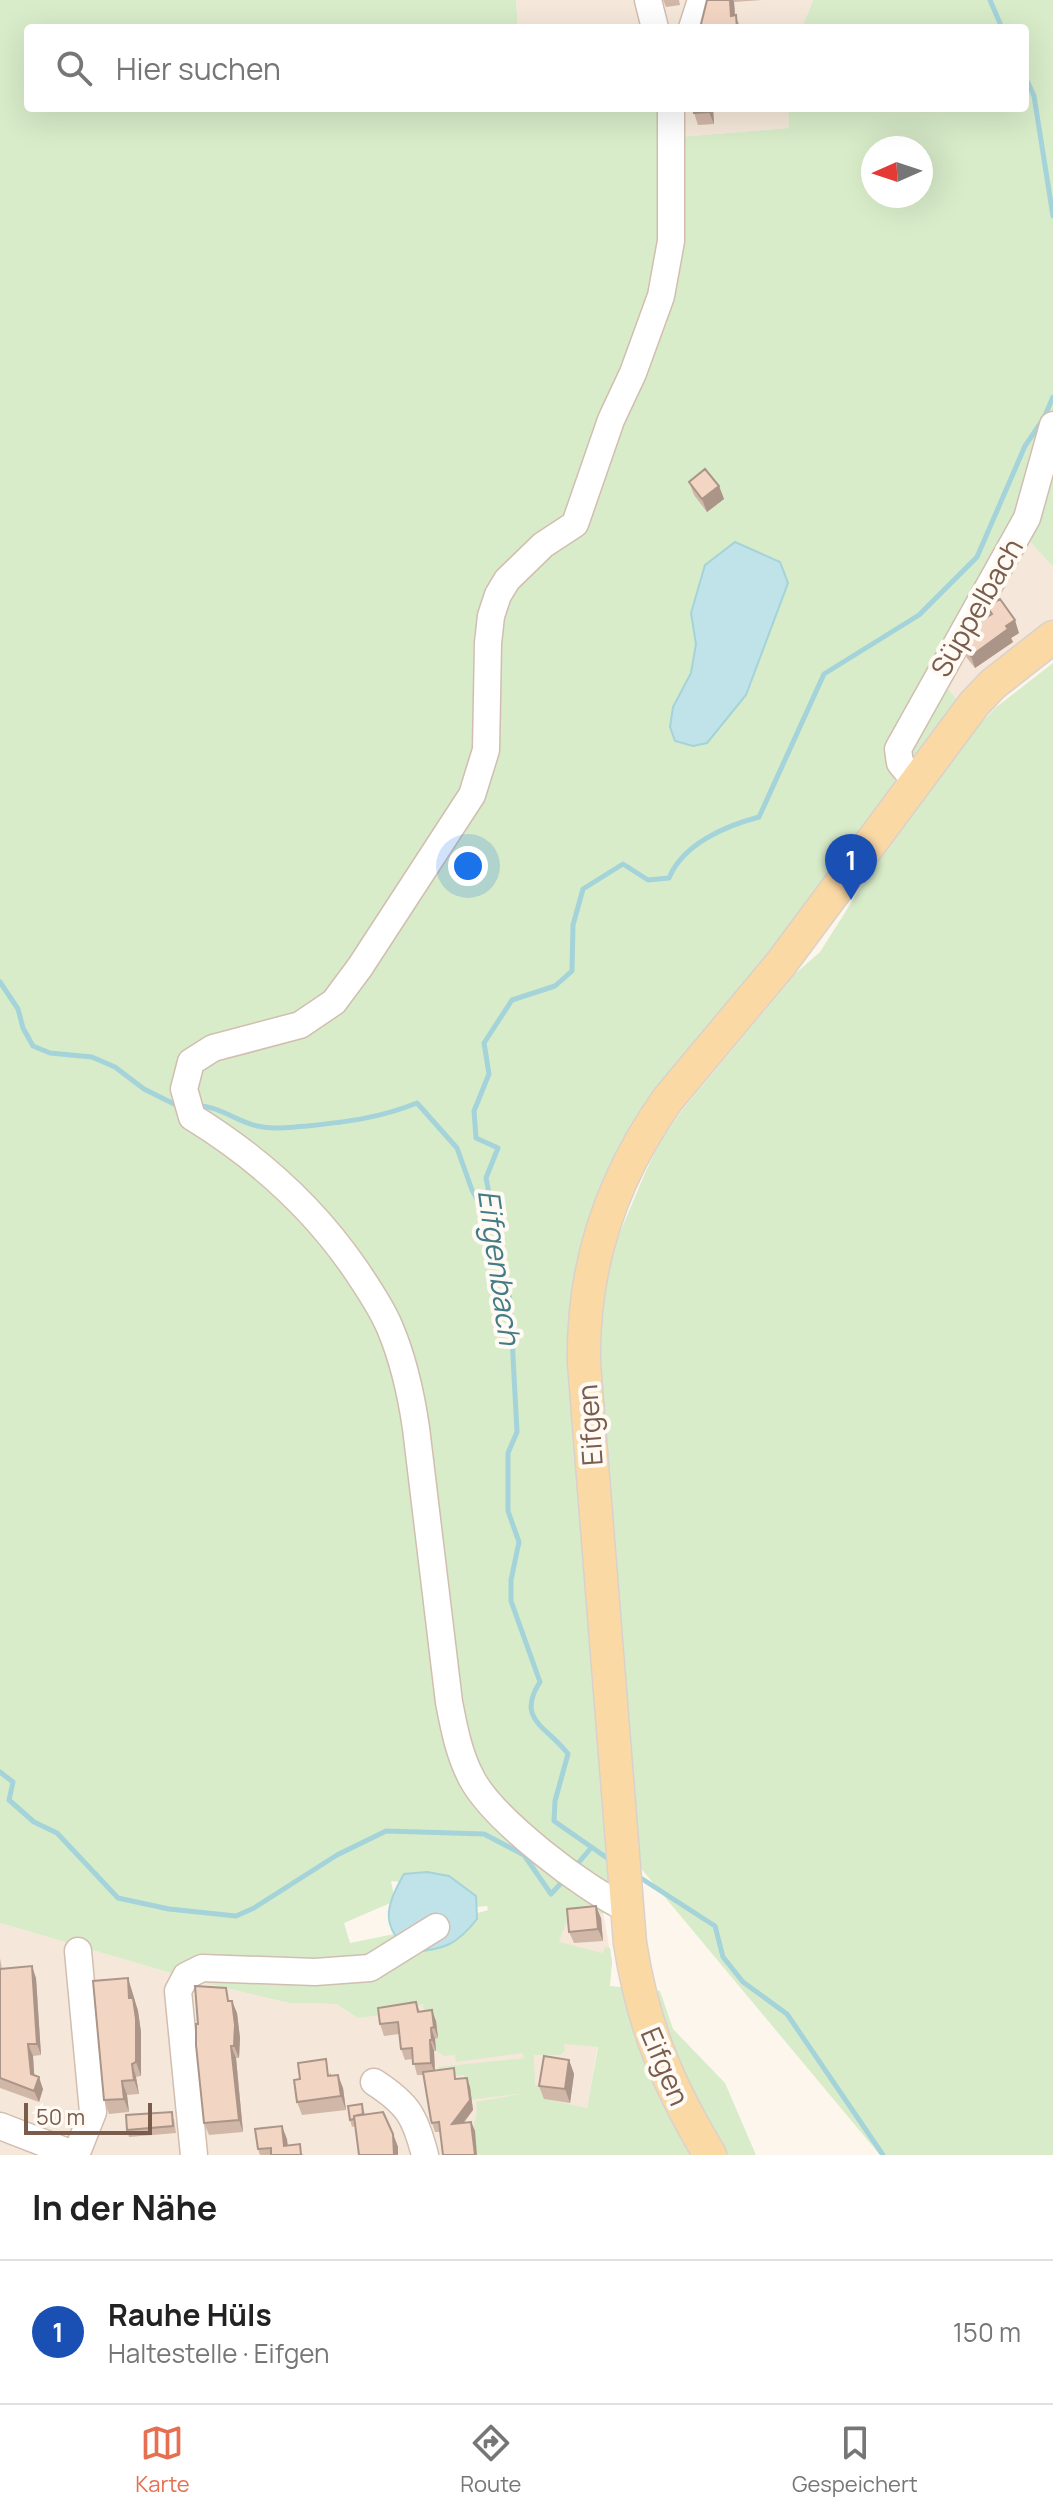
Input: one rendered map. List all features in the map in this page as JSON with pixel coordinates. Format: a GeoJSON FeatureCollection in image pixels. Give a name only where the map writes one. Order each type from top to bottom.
{"type":"FeatureCollection","features":[{"type":"Feature","properties":{"kind":"main road","name":"Eifgen"},"geometry":{"type":"LineString","coordinates":[[710,2155],[671,2087],[651,2037],[637,1985],[627,1902],[584,1363],[586,1299],[602,1226],[624,1172],[653,1121],[780,965],[954,729],[993,684],[1053,637]]}},
{"type":"Feature","properties":{"kind":"street"},"geometry":{"type":"LineString","coordinates":[[648,0],[654,24]]}},
{"type":"Feature","properties":{"kind":"street"},"geometry":{"type":"LineString","coordinates":[[693,24],[701,0]]}},
{"type":"Feature","properties":{"kind":"street"},"geometry":{"type":"LineString","coordinates":[[627,1902],[604,1898],[526,1838],[487,1802],[473,1782],[456,1735],[449,1702],[410,1386],[389,1325],[331,1233],[242,1150],[192,1117],[184,1089],[191,1062],[213,1048],[300,1025],[334,1002],[472,795],[486,750],[488,643],[491,616],[498,595],[507,580],[543,545],[575,524],[611,420],[633,373],[661,296],[671,241],[671,112]]}},
{"type":"Feature","properties":{"kind":"street","name":"Süppelbach"},"geometry":{"type":"LineString","coordinates":[[915,781],[900,763],[898,749],[1027,518],[1051,428]]}},
{"type":"Feature","properties":{"kind":"street"},"geometry":{"type":"LineString","coordinates":[[194,2155],[178,1991],[186,1976],[202,1968],[315,1972],[370,1968],[436,1927]]}},
{"type":"Feature","properties":{"kind":"street"},"geometry":{"type":"LineString","coordinates":[[0,2126],[76,2155],[93,2112],[78,1951]]}},
{"type":"Feature","properties":{"kind":"street"},"geometry":{"type":"LineString","coordinates":[[374,2082],[409,2108],[425,2155]]}},
{"type":"Feature","properties":{"kind":"shaded area"},"geometry":{"type":"Polygon","coordinates":[[[516,0],[813,0],[804,24],[518,24],[516,0]]]}},
{"type":"Feature","properties":{"kind":"shaded area"},"geometry":{"type":"Polygon","coordinates":[[[678,112],[788,112],[789,128],[679,137],[678,112]]]}},
{"type":"Feature","properties":{"kind":"shaded area"},"geometry":{"type":"Polygon","coordinates":[[[1026,537],[1053,567],[1053,628],[961,705],[942,681],[1026,537]]]}},
{"type":"Feature","properties":{"kind":"shaded area"},"geometry":{"type":"Polygon","coordinates":[[[602,1907],[612,1962],[579,2155],[0,2155],[0,1923],[205,1983],[289,2003],[336,2004],[358,2018],[544,1979],[568,1918],[602,1907]]]}},
{"type":"Feature","properties":{"kind":"green space"},"geometry":{"type":"Polygon","coordinates":[[[0,0],[516,0],[518,24],[24,24],[24,112],[665,112],[667,190],[637,374],[679,137],[789,128],[788,112],[1029,112],[1029,24],[804,24],[813,0],[1053,0],[1053,412],[1037,436],[1027,490],[890,762],[896,785],[594,1222],[613,1874],[602,1907],[604,1913],[568,1918],[559,1942],[603,1953],[605,1947],[610,1948],[610,1986],[660,1991],[673,2029],[725,2083],[756,2155],[477,2155],[473,2129],[476,2102],[526,2093],[467,2100],[464,2075],[440,2078],[438,2067],[524,2058],[523,2053],[456,2062],[455,2055],[444,2056],[436,2051],[436,2022],[425,2023],[423,2004],[403,2012],[358,2018],[336,2004],[289,2003],[205,1983],[0,1923],[0,0]],[[391,1881],[395,1901],[344,1923],[350,1943],[429,1927],[488,1910],[487,1906],[475,1907],[424,1884],[391,1881]],[[564,2044],[565,2050],[561,2055],[534,2055],[535,2085],[546,2087],[545,2099],[587,2108],[598,2047],[564,2044]]]}},
{"type":"Feature","properties":{"kind":"green space"},"geometry":{"type":"Polygon","coordinates":[[[1053,454],[1053,567],[1026,537],[1053,454]]]}},
{"type":"Feature","properties":{"kind":"green space"},"geometry":{"type":"Polygon","coordinates":[[[1053,663],[1053,2155],[880,2155],[634,1860],[594,1369],[596,1306],[607,1245],[626,1187],[671,1109],[721,1046],[793,966],[793,970],[692,1090],[654,1144],[624,1202],[606,1265],[661,1140],[683,1109],[796,973],[820,952],[894,835],[958,748],[995,708],[1053,663]]]}},
{"type":"Feature","properties":{"kind":"green space"},"geometry":{"type":"Polygon","coordinates":[[[942,681],[961,705],[917,759],[908,753],[942,681]]]}},
{"type":"Feature","properties":{"kind":"water"},"geometry":{"type":"Polygon","coordinates":[[[735,542],[780,562],[788,583],[746,695],[707,743],[693,746],[675,741],[670,727],[673,707],[691,673],[696,644],[691,613],[705,565],[735,542]]]}},
{"type":"Feature","properties":{"kind":"water"},"geometry":{"type":"Polygon","coordinates":[[[427,1872],[449,1876],[476,1896],[477,1919],[463,1935],[448,1944],[432,1950],[411,1952],[394,1933],[390,1924],[390,1906],[404,1874],[427,1872]]]}},
{"type":"Feature","properties":{"kind":"building"},"geometry":{"type":"Polygon","coordinates":[[[707,0],[730,0],[731,16],[736,15],[737,24],[701,24],[707,0]]]}},
{"type":"Feature","properties":{"kind":"building"},"geometry":{"type":"Polygon","coordinates":[[[705,469],[719,486],[702,499],[689,482],[705,469]]]}},
{"type":"Feature","properties":{"kind":"building"},"geometry":{"type":"Polygon","coordinates":[[[1000,599],[1015,620],[1006,626],[1008,629],[971,656],[963,645],[974,636],[971,631],[973,626],[992,614],[987,607],[1000,599]]]}},
{"type":"Feature","properties":{"kind":"building"},"geometry":{"type":"Polygon","coordinates":[[[596,1906],[598,1929],[569,1932],[567,1909],[596,1906]]]}},
{"type":"Feature","properties":{"kind":"building"},"geometry":{"type":"Polygon","coordinates":[[[32,1966],[37,2044],[28,2044],[31,2074],[39,2077],[34,2091],[0,2078],[0,1969],[32,1966]]]}},
{"type":"Feature","properties":{"kind":"building"},"geometry":{"type":"Polygon","coordinates":[[[128,1978],[129,1998],[133,1998],[136,2019],[136,2062],[132,2064],[134,2080],[122,2081],[124,2099],[104,2100],[93,1981],[128,1978]]]}},
{"type":"Feature","properties":{"kind":"building"},"geometry":{"type":"Polygon","coordinates":[[[195,1986],[226,1988],[228,2001],[232,2001],[235,2025],[234,2046],[231,2046],[239,2120],[204,2123],[196,2045],[195,1986]]]}},
{"type":"Feature","properties":{"kind":"building"},"geometry":{"type":"Polygon","coordinates":[[[416,2002],[418,2012],[432,2010],[431,2063],[413,2064],[412,2048],[401,2049],[398,2022],[380,2024],[378,2008],[416,2002]]]}},
{"type":"Feature","properties":{"kind":"building"},"geometry":{"type":"Polygon","coordinates":[[[544,2056],[569,2060],[565,2089],[539,2086],[544,2056]]]}},
{"type":"Feature","properties":{"kind":"building"},"geometry":{"type":"Polygon","coordinates":[[[326,2059],[328,2076],[338,2075],[341,2096],[297,2102],[294,2080],[300,2079],[298,2063],[326,2059]]]}},
{"type":"Feature","properties":{"kind":"building"},"geometry":{"type":"Polygon","coordinates":[[[454,2068],[455,2079],[467,2078],[470,2100],[452,2124],[471,2122],[475,2155],[443,2155],[439,2122],[432,2123],[431,2120],[423,2072],[454,2068]]]}},
{"type":"Feature","properties":{"kind":"building"},"geometry":{"type":"Polygon","coordinates":[[[362,2104],[363,2114],[350,2120],[348,2106],[362,2104]]]}},
{"type":"Feature","properties":{"kind":"building"},"geometry":{"type":"Polygon","coordinates":[[[172,2112],[173,2126],[127,2130],[126,2115],[172,2112]]]}},
{"type":"Feature","properties":{"kind":"building"},"geometry":{"type":"Polygon","coordinates":[[[383,2112],[393,2134],[394,2155],[359,2155],[354,2116],[383,2112]]]}},
{"type":"Feature","properties":{"kind":"building"},"geometry":{"type":"Polygon","coordinates":[[[282,2126],[284,2146],[300,2144],[301,2155],[271,2155],[271,2148],[258,2149],[255,2129],[282,2126]]]}},
{"type":"Feature","properties":{"kind":"waterway"},"geometry":{"type":"LineString","coordinates":[[990,0],[1000,24]]}},
{"type":"Feature","properties":{"kind":"waterway"},"geometry":{"type":"LineString","coordinates":[[1029,85],[1034,96],[1053,216]]}},
{"type":"Feature","properties":{"kind":"waterway","name":"Eifgenbach"},"geometry":{"type":"LineString","coordinates":[[610,1860],[554,1821],[555,1801],[568,1754],[533,1714],[533,1695],[540,1682],[511,1601],[511,1580],[519,1542],[508,1511],[508,1453],[517,1432],[510,1300],[486,1178],[498,1148],[476,1138],[474,1111],[489,1074],[484,1043],[512,1000],[555,986],[572,971],[573,925],[583,889],[623,864],[648,880],[669,878],[684,855],[706,838],[759,817],[824,674],[919,615],[977,557],[1025,446],[1044,418],[1053,397]]}},
{"type":"Feature","properties":{"kind":"waterway"},"geometry":{"type":"LineString","coordinates":[[0,982],[18,1009],[23,1028],[33,1046],[50,1053],[92,1057],[115,1067],[144,1089],[180,1107]]}},
{"type":"Feature","properties":{"kind":"waterway"},"geometry":{"type":"LineString","coordinates":[[198,1106],[213,1108],[257,1126],[276,1128],[363,1119],[417,1103],[457,1148],[472,1190],[494,1230]]}},
{"type":"Feature","properties":{"kind":"waterway"},"geometry":{"type":"LineString","coordinates":[[0,1772],[13,1782],[9,1800],[34,1822],[57,1833],[118,1898],[169,1909],[236,1916],[254,1908],[337,1855],[386,1831],[484,1834],[524,1855],[551,1894],[565,1879]]}},
{"type":"Feature","properties":{"kind":"waterway"},"geometry":{"type":"LineString","coordinates":[[574,1868],[591,1848]]}},
{"type":"Feature","properties":{"kind":"waterway","name":"Eifgenbach"},"geometry":{"type":"LineString","coordinates":[[636,1875],[715,1926],[723,1957],[743,1982],[787,2014],[883,2155]]}},
{"type":"Feature","properties":{"kind":"place","name":"Rauhe Hüls"},"geometry":{"type":"Point","coordinates":[851,900]}}]}
